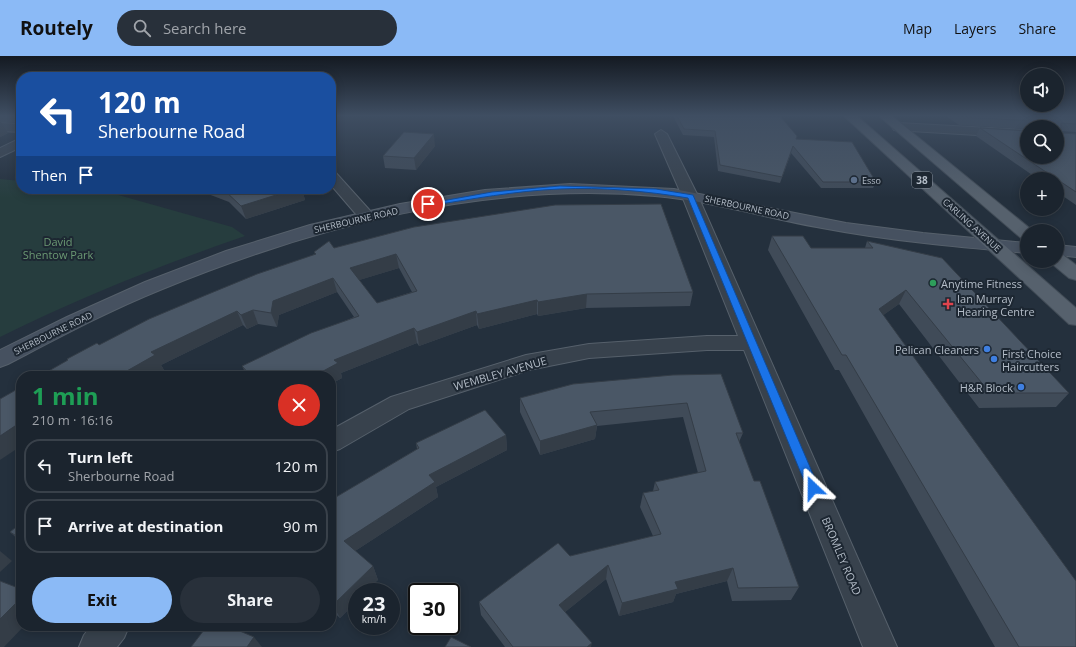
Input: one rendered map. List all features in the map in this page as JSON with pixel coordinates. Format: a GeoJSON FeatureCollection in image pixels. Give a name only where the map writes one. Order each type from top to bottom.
{"type":"FeatureCollection","features":[{"type":"Feature","properties":{"kind":"main road","name":"CARLING AVENUE"},"geometry":{"type":"LineString","coordinates":[[881,144],[1076,319]]}},
{"type":"Feature","properties":{"kind":"main road","name":"38"},"geometry":{"type":"LineString","coordinates":[[919,144],[1020,228]]}},
{"type":"Feature","properties":{"kind":"main road"},"geometry":{"type":"LineString","coordinates":[[1064,265],[1076,274]]}},
{"type":"Feature","properties":{"kind":"street","name":"BROMLEY ROAD"},"geometry":{"type":"LineString","coordinates":[[665,144],[690,196],[880,647]]}},
{"type":"Feature","properties":{"kind":"street"},"geometry":{"type":"LineString","coordinates":[[0,153],[16,145]]}},
{"type":"Feature","properties":{"kind":"street"},"geometry":{"type":"LineString","coordinates":[[336,182],[367,217]]}},
{"type":"Feature","properties":{"kind":"street","name":"SHERBOURNE ROAD"},"geometry":{"type":"LineString","coordinates":[[0,359],[27,344],[120,301],[188,272],[265,244],[367,217],[428,204],[492,194],[560,187],[656,191],[716,200],[823,223],[902,235],[1020,247]]}},
{"type":"Feature","properties":{"kind":"street"},"geometry":{"type":"LineString","coordinates":[[1064,251],[1076,252]]}},
{"type":"Feature","properties":{"kind":"street","name":"WEMBLEY AVENUE"},"geometry":{"type":"LineString","coordinates":[[336,439],[400,403],[526,363],[589,351],[707,343],[752,342]]}},
{"type":"Feature","properties":{"kind":"street"},"geometry":{"type":"LineString","coordinates":[[96,647],[108,631]]}},
{"type":"Feature","properties":{"kind":"green space","name":"David Shentow Park"},"geometry":{"type":"Polygon","coordinates":[[[0,179],[16,181],[16,194],[115,194],[232,227],[245,236],[121,283],[0,337],[0,179]]]}},
{"type":"Feature","properties":{"kind":"building"},"geometry":{"type":"Polygon","coordinates":[[[394,144],[426,144],[414,158],[383,156],[394,144]]]}},
{"type":"Feature","properties":{"kind":"building"},"geometry":{"type":"Polygon","coordinates":[[[717,144],[853,144],[876,182],[823,182],[793,146],[782,177],[720,165],[717,144]]]}},
{"type":"Feature","properties":{"kind":"building"},"geometry":{"type":"Polygon","coordinates":[[[1003,144],[1020,144],[1020,155],[1003,144]]]}},
{"type":"Feature","properties":{"kind":"building"},"geometry":{"type":"Polygon","coordinates":[[[1064,144],[1076,144],[1076,192],[1064,184],[1064,172],[1046,172],[1034,164],[1064,164],[1064,144]]]}},
{"type":"Feature","properties":{"kind":"building"},"geometry":{"type":"Polygon","coordinates":[[[228,194],[279,194],[241,206],[228,194]]]}},
{"type":"Feature","properties":{"kind":"building"},"geometry":{"type":"Polygon","coordinates":[[[661,204],[693,292],[587,294],[538,302],[537,300],[477,314],[476,311],[417,332],[414,328],[334,360],[338,363],[323,371],[246,371],[242,366],[311,333],[359,316],[333,278],[273,301],[271,313],[253,310],[241,315],[237,311],[151,352],[155,355],[127,371],[49,371],[68,360],[67,359],[97,343],[99,345],[149,319],[257,274],[316,254],[314,252],[329,241],[334,248],[414,227],[555,205],[661,204]],[[396,254],[350,268],[377,303],[417,291],[396,254]]]}},
{"type":"Feature","properties":{"kind":"building"},"geometry":{"type":"Polygon","coordinates":[[[772,236],[803,236],[811,248],[873,248],[867,241],[942,258],[1069,393],[990,393],[906,290],[879,309],[1076,581],[1076,647],[1019,647],[846,355],[842,355],[772,236]]]}},
{"type":"Feature","properties":{"kind":"building"},"geometry":{"type":"Polygon","coordinates":[[[721,374],[743,433],[736,433],[754,481],[760,481],[799,587],[738,588],[733,568],[675,582],[678,589],[622,603],[608,565],[559,605],[592,643],[587,647],[513,647],[479,602],[558,543],[570,556],[661,534],[643,493],[659,490],[655,482],[706,471],[687,403],[590,412],[597,425],[540,441],[520,398],[573,384],[673,375],[721,374]]]}},
{"type":"Feature","properties":{"kind":"building"},"geometry":{"type":"Polygon","coordinates":[[[16,390],[16,425],[0,436],[0,399],[16,390]]]}},
{"type":"Feature","properties":{"kind":"building"},"geometry":{"type":"Polygon","coordinates":[[[485,410],[506,435],[429,475],[435,482],[344,541],[373,566],[356,583],[348,583],[348,590],[336,602],[336,497],[419,448],[416,443],[485,410]]]}},
{"type":"Feature","properties":{"kind":"building"},"geometry":{"type":"Polygon","coordinates":[[[16,527],[16,536],[10,532],[16,527]]]}},
{"type":"Feature","properties":{"kind":"building"},"geometry":{"type":"Polygon","coordinates":[[[0,581],[16,587],[16,603],[0,619],[0,581]]]}},
{"type":"Feature","properties":{"kind":"building"},"geometry":{"type":"Polygon","coordinates":[[[203,631],[240,631],[254,637],[247,647],[191,647],[203,631]]]}},
{"type":"Feature","properties":{"kind":"building"},"geometry":{"type":"Polygon","coordinates":[[[451,637],[471,647],[445,647],[451,637]]]}},
{"type":"Feature","properties":{"kind":"place","name":"Esso"},"geometry":{"type":"Point","coordinates":[854,180]}},
{"type":"Feature","properties":{"kind":"place","name":"Anytime Fitness"},"geometry":{"type":"Point","coordinates":[933,283]}},
{"type":"Feature","properties":{"kind":"place","name":"Ian Murray Hearing Centre"},"geometry":{"type":"Point","coordinates":[948,304]}},
{"type":"Feature","properties":{"kind":"place","name":"Pelican Cleaners"},"geometry":{"type":"Point","coordinates":[987,349]}},
{"type":"Feature","properties":{"kind":"place","name":"First Choice Haircutters"},"geometry":{"type":"Point","coordinates":[994,359]}},
{"type":"Feature","properties":{"kind":"place","name":"H&R Block"},"geometry":{"type":"Point","coordinates":[1021,387]}},
{"type":"Feature","properties":{"kind":"route"},"geometry":{"type":"LineString","coordinates":[[428,204],[492,194],[560,187],[656,191],[690,196],[813,488]]}}]}
